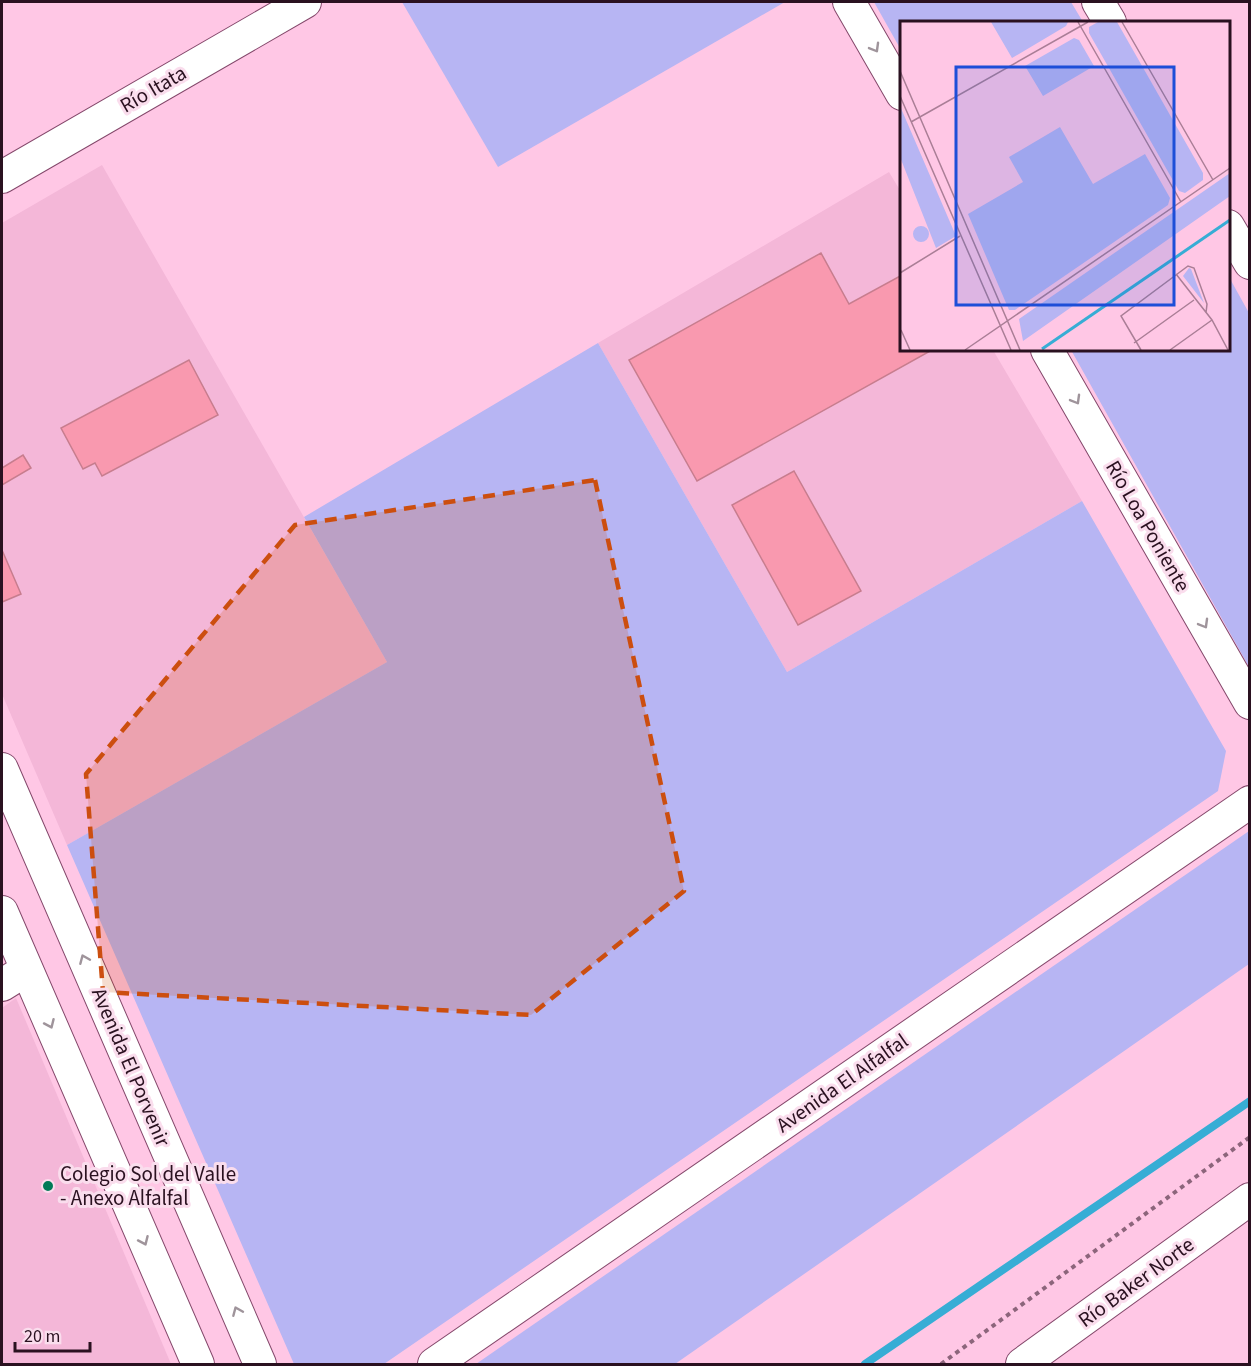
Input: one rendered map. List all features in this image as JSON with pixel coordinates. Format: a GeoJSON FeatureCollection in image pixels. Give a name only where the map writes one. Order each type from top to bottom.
{"type":"FeatureCollection","features":[{"type":"Feature","properties":{"kind":"street","name":"Río Itata"},"geometry":{"type":"LineString","coordinates":[[2,177],[305,2]]}},
{"type":"Feature","properties":{"kind":"street"},"geometry":{"type":"LineString","coordinates":[[849,2],[900,91]]}},
{"type":"Feature","properties":{"kind":"street"},"geometry":{"type":"LineString","coordinates":[[1098,2],[1109,21]]}},
{"type":"Feature","properties":{"kind":"street"},"geometry":{"type":"LineString","coordinates":[[1230,229],[1250,263]]}},
{"type":"Feature","properties":{"kind":"street","name":"Río Loa Poniente"},"geometry":{"type":"LineString","coordinates":[[1048,351],[1250,703]]}},
{"type":"Feature","properties":{"kind":"street","name":"Avenida El Porvenir"},"geometry":{"type":"LineString","coordinates":[[2,770],[260,1365]]}},
{"type":"Feature","properties":{"kind":"street","name":"Avenida El Alfalfal"},"geometry":{"type":"LineString","coordinates":[[434,1365],[1250,802]]}},
{"type":"Feature","properties":{"kind":"street"},"geometry":{"type":"LineString","coordinates":[[2,912],[14,977],[198,1365]]}},
{"type":"Feature","properties":{"kind":"street","name":"Río Baker Norte"},"geometry":{"type":"LineString","coordinates":[[1022,1365],[1250,1199]]}},
{"type":"Feature","properties":{"kind":"path"},"geometry":{"type":"LineString","coordinates":[[941,1365],[1250,1137]]}},
{"type":"Feature","properties":{"kind":"highlighted area"},"geometry":{"type":"Polygon","coordinates":[[[595,480],[684,891],[531,1015],[103,992],[86,774],[295,525],[595,480]]]}},
{"type":"Feature","properties":{"kind":"shaded area"},"geometry":{"type":"Polygon","coordinates":[[[402,2],[785,2],[498,167],[402,2]]]}},
{"type":"Feature","properties":{"kind":"shaded area"},"geometry":{"type":"Polygon","coordinates":[[[874,2],[1071,2],[1082,21],[900,21],[900,48],[874,2]]]}},
{"type":"Feature","properties":{"kind":"shaded area"},"geometry":{"type":"Polygon","coordinates":[[[102,165],[387,662],[67,845],[2,694],[2,223],[102,165]]]}},
{"type":"Feature","properties":{"kind":"shaded area"},"geometry":{"type":"Polygon","coordinates":[[[889,172],[900,190],[900,351],[994,351],[1082,501],[787,672],[598,343],[889,172]]]}},
{"type":"Feature","properties":{"kind":"shaded area"},"geometry":{"type":"Polygon","coordinates":[[[1230,279],[1249,313],[1249,667],[1072,351],[1230,351],[1230,279]]]}},
{"type":"Feature","properties":{"kind":"shaded area"},"geometry":{"type":"Polygon","coordinates":[[[598,343],[787,672],[1082,501],[1226,751],[1218,791],[384,1364],[294,1364],[67,845],[387,662],[304,517],[598,343]]]}},
{"type":"Feature","properties":{"kind":"shaded area"},"geometry":{"type":"Polygon","coordinates":[[[1249,831],[1249,964],[675,1364],[476,1364],[1249,831]]]}},
{"type":"Feature","properties":{"kind":"shaded area","name":"Colegio Sol del Valle - Anexo Alfalfal"},"geometry":{"type":"Polygon","coordinates":[[[16,998],[171,1364],[2,1364],[2,1008],[16,998]]]}},
{"type":"Feature","properties":{"kind":"building"},"geometry":{"type":"Polygon","coordinates":[[[821,253],[849,304],[900,276],[900,351],[930,351],[697,481],[629,360],[821,253]]]}},
{"type":"Feature","properties":{"kind":"building"},"geometry":{"type":"Polygon","coordinates":[[[189,360],[218,415],[102,476],[95,463],[83,469],[61,428],[189,360]]]}},
{"type":"Feature","properties":{"kind":"building"},"geometry":{"type":"Polygon","coordinates":[[[23,455],[31,468],[2,485],[2,468],[23,455]]]}},
{"type":"Feature","properties":{"kind":"building"},"geometry":{"type":"Polygon","coordinates":[[[794,471],[861,591],[798,625],[732,505],[794,471]]]}},
{"type":"Feature","properties":{"kind":"building"},"geometry":{"type":"Polygon","coordinates":[[[2,550],[21,594],[2,602],[2,550]]]}},
{"type":"Feature","properties":{"kind":"waterway"},"geometry":{"type":"LineString","coordinates":[[865,1364],[1250,1101]]}},
{"type":"Feature","properties":{"kind":"place","name":"Colegio Sol del Valle - Anexo Alfalfal"},"geometry":{"type":"Point","coordinates":[48,1186]}}]}
